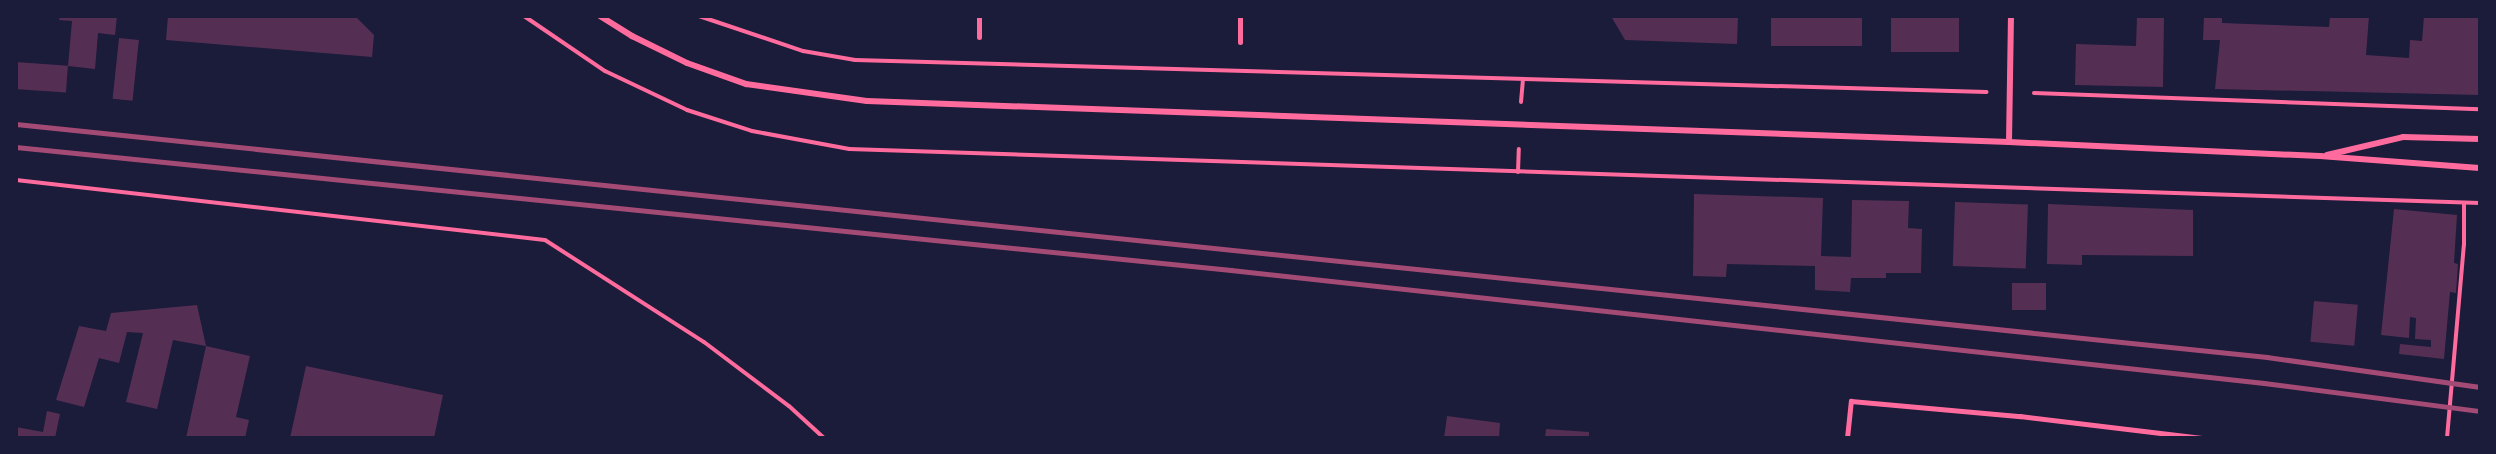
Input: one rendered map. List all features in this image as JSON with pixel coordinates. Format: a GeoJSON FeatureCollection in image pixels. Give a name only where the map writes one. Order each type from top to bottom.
{"type":"FeatureCollection","features":[{"type":"Feature","properties":{"kind":"street"},"geometry":{"type":"LineString","coordinates":[[600,16],[632,36],[687,63],[746,84],[867,101],[2009,142],[2320,156],[2480,168]]}},
{"type":"Feature","properties":{"kind":"street"},"geometry":{"type":"LineString","coordinates":[[979,16],[979,37]]}},
{"type":"Feature","properties":{"kind":"street"},"geometry":{"type":"LineString","coordinates":[[1240,16],[1240,42]]}},
{"type":"Feature","properties":{"kind":"street"},"geometry":{"type":"LineString","coordinates":[[2009,142],[2011,16]]}},
{"type":"Feature","properties":{"kind":"street"},"geometry":{"type":"LineString","coordinates":[[2320,156],[2403,137],[2480,139]]}},
{"type":"Feature","properties":{"kind":"lane"},"geometry":{"type":"LineString","coordinates":[[1847,438],[1851,401],[2019,416],[2202,438]]}},
{"type":"Feature","properties":{"kind":"path"},"geometry":{"type":"LineString","coordinates":[[524,16],[605,71],[687,110],[752,131],[849,148],[2480,203]]}},
{"type":"Feature","properties":{"kind":"path"},"geometry":{"type":"LineString","coordinates":[[699,16],[802,51],[855,60],[2010,93],[2480,109]]}},
{"type":"Feature","properties":{"kind":"path"},"geometry":{"type":"LineString","coordinates":[[16,180],[545,240],[704,342],[789,406],[824,438]]}},
{"type":"Feature","properties":{"kind":"path"},"geometry":{"type":"LineString","coordinates":[[2447,438],[2464,245],[2464,203]]}},
{"type":"Feature","properties":{"kind":"building"},"geometry":{"type":"Polygon","coordinates":[[[60,16],[117,16],[115,35],[98,33],[95,69],[68,66],[72,21],[59,20],[60,16]]]}},
{"type":"Feature","properties":{"kind":"building"},"geometry":{"type":"Polygon","coordinates":[[[168,16],[355,16],[374,35],[372,57],[166,40],[168,16]]]}},
{"type":"Feature","properties":{"kind":"building"},"geometry":{"type":"Polygon","coordinates":[[[1611,16],[1738,16],[1737,44],[1625,40],[1611,16]]]}},
{"type":"Feature","properties":{"kind":"building"},"geometry":{"type":"Polygon","coordinates":[[[1771,16],[1862,16],[1862,46],[1771,46],[1771,16]]]}},
{"type":"Feature","properties":{"kind":"building"},"geometry":{"type":"Polygon","coordinates":[[[1891,16],[1959,16],[1959,52],[1891,52],[1891,16]]]}},
{"type":"Feature","properties":{"kind":"building"},"geometry":{"type":"Polygon","coordinates":[[[2137,16],[2164,16],[2163,87],[2075,85],[2076,44],[2136,46],[2137,16]]]}},
{"type":"Feature","properties":{"kind":"building"},"geometry":{"type":"Polygon","coordinates":[[[2204,16],[2222,16],[2222,23],[2329,27],[2330,16],[2369,16],[2366,55],[2409,58],[2410,40],[2422,41],[2424,16],[2480,16],[2480,95],[2215,89],[2220,40],[2203,40],[2204,16]]]}},
{"type":"Feature","properties":{"kind":"building"},"geometry":{"type":"Polygon","coordinates":[[[119,38],[139,40],[133,101],[113,99],[119,38]]]}},
{"type":"Feature","properties":{"kind":"building"},"geometry":{"type":"Polygon","coordinates":[[[16,62],[68,66],[66,93],[16,89],[16,62]]]}},
{"type":"Feature","properties":{"kind":"building"},"geometry":{"type":"Polygon","coordinates":[[[1694,194],[1823,198],[1821,256],[1851,257],[1852,200],[1909,201],[1908,228],[1922,229],[1921,273],[1886,273],[1886,278],[1851,278],[1850,292],[1815,290],[1815,266],[1727,264],[1726,277],[1693,276],[1694,194]]]}},
{"type":"Feature","properties":{"kind":"building"},"geometry":{"type":"Polygon","coordinates":[[[1955,202],[2028,205],[2026,269],[1953,266],[1955,202]]]}},
{"type":"Feature","properties":{"kind":"building"},"geometry":{"type":"Polygon","coordinates":[[[2048,204],[2193,210],[2193,256],[2082,255],[2082,265],[2047,264],[2048,204]]]}},
{"type":"Feature","properties":{"kind":"building"},"geometry":{"type":"Polygon","coordinates":[[[2394,209],[2457,215],[2454,263],[2458,264],[2456,293],[2450,292],[2444,359],[2399,354],[2400,344],[2431,347],[2431,340],[2415,339],[2416,318],[2410,317],[2409,338],[2381,335],[2394,209]]]}},
{"type":"Feature","properties":{"kind":"building"},"geometry":{"type":"Polygon","coordinates":[[[2012,283],[2046,283],[2046,310],[2012,310],[2012,283]]]}},
{"type":"Feature","properties":{"kind":"building"},"geometry":{"type":"Polygon","coordinates":[[[2314,301],[2358,305],[2354,346],[2310,342],[2314,301]]]}},
{"type":"Feature","properties":{"kind":"building"},"geometry":{"type":"Polygon","coordinates":[[[197,305],[206,346],[173,340],[157,409],[126,402],[143,333],[127,332],[119,363],[99,358],[84,407],[56,400],[79,326],[106,331],[111,313],[197,305]]]}},
{"type":"Feature","properties":{"kind":"building"},"geometry":{"type":"Polygon","coordinates":[[[206,346],[250,356],[236,417],[249,420],[245,438],[186,438],[206,346]]]}},
{"type":"Feature","properties":{"kind":"building"},"geometry":{"type":"Polygon","coordinates":[[[306,366],[443,395],[434,438],[290,438],[306,366]]]}},
{"type":"Feature","properties":{"kind":"building"},"geometry":{"type":"Polygon","coordinates":[[[47,411],[60,414],[55,438],[16,438],[16,427],[43,432],[47,411]]]}},
{"type":"Feature","properties":{"kind":"building"},"geometry":{"type":"Polygon","coordinates":[[[1447,416],[1500,423],[1499,438],[1444,438],[1447,416]]]}},
{"type":"Feature","properties":{"kind":"building"},"geometry":{"type":"Polygon","coordinates":[[[1546,429],[1589,432],[1589,438],[1545,438],[1546,429]]]}},
{"type":"Feature","properties":{"kind":"railway"},"geometry":{"type":"LineString","coordinates":[[16,124],[2267,357],[2480,387]]}},
{"type":"Feature","properties":{"kind":"railway"},"geometry":{"type":"LineString","coordinates":[[16,147],[1231,270],[2264,383],[2480,411]]}}]}
